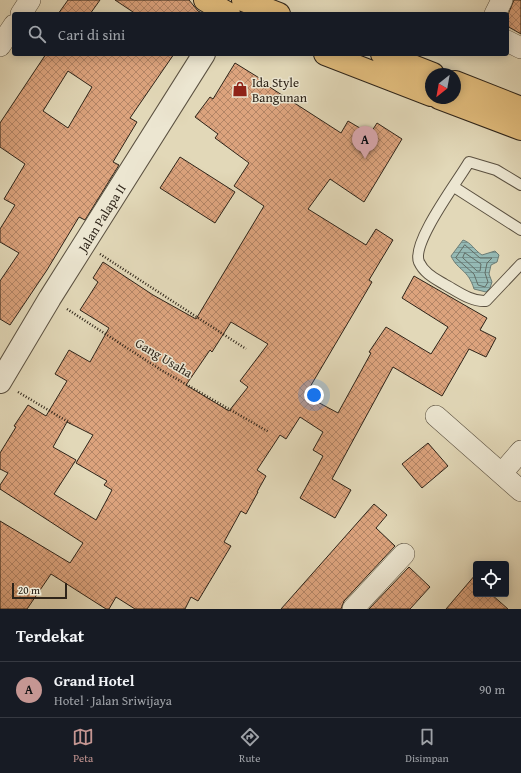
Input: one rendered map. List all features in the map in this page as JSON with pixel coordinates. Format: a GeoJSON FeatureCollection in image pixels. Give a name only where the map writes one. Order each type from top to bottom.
{"type":"FeatureCollection","features":[{"type":"Feature","properties":{"kind":"main road"},"geometry":{"type":"LineString","coordinates":[[205,0],[225,12]]}},
{"type":"Feature","properties":{"kind":"main road"},"geometry":{"type":"LineString","coordinates":[[243,0],[274,12]]}},
{"type":"Feature","properties":{"kind":"main road"},"geometry":{"type":"LineString","coordinates":[[330,56],[425,93]]}},
{"type":"Feature","properties":{"kind":"main road"},"geometry":{"type":"LineString","coordinates":[[387,56],[425,71]]}},
{"type":"Feature","properties":{"kind":"main road"},"geometry":{"type":"LineString","coordinates":[[461,84],[521,108]]}},
{"type":"Feature","properties":{"kind":"main road"},"geometry":{"type":"LineString","coordinates":[[456,104],[521,129]]}},
{"type":"Feature","properties":{"kind":"street"},"geometry":{"type":"LineString","coordinates":[[22,12],[30,0]]}},
{"type":"Feature","properties":{"kind":"street"},"geometry":{"type":"LineString","coordinates":[[229,12],[235,0]]}},
{"type":"Feature","properties":{"kind":"street"},"geometry":{"type":"LineString","coordinates":[[496,12],[502,0]]}},
{"type":"Feature","properties":{"kind":"street"},"geometry":{"type":"LineString","coordinates":[[0,46],[12,28]]}},
{"type":"Feature","properties":{"kind":"street"},"geometry":{"type":"LineString","coordinates":[[509,42],[521,48]]}},
{"type":"Feature","properties":{"kind":"street","name":"Jalan Palapa II"},"geometry":{"type":"LineString","coordinates":[[0,381],[50,298],[203,56]]}},
{"type":"Feature","properties":{"kind":"street"},"geometry":{"type":"LineString","coordinates":[[436,416],[521,491]]}},
{"type":"Feature","properties":{"kind":"street"},"geometry":{"type":"LineString","coordinates":[[502,473],[521,451]]}},
{"type":"Feature","properties":{"kind":"street"},"geometry":{"type":"LineString","coordinates":[[352,609],[404,554]]}},
{"type":"Feature","properties":{"kind":"lane"},"geometry":{"type":"LineString","coordinates":[[521,185],[496,170],[469,162],[423,236],[418,252],[419,262],[428,275],[464,296],[480,302],[486,301],[521,264]]}},
{"type":"Feature","properties":{"kind":"lane"},"geometry":{"type":"LineString","coordinates":[[454,186],[521,230]]}},
{"type":"Feature","properties":{"kind":"path"},"geometry":{"type":"LineString","coordinates":[[85,244],[246,349]]}},
{"type":"Feature","properties":{"kind":"path","name":"Gang Usaha"},"geometry":{"type":"LineString","coordinates":[[50,298],[161,370],[269,432]]}},
{"type":"Feature","properties":{"kind":"path"},"geometry":{"type":"LineString","coordinates":[[0,381],[70,423]]}},
{"type":"Feature","properties":{"kind":"water"},"geometry":{"type":"Polygon","coordinates":[[[463,240],[469,243],[482,255],[495,251],[499,255],[497,262],[491,265],[489,274],[492,282],[490,288],[486,292],[474,289],[472,282],[451,256],[463,240]]]}},
{"type":"Feature","properties":{"kind":"building"},"geometry":{"type":"Polygon","coordinates":[[[68,0],[100,0],[91,12],[59,12],[68,0]]]}},
{"type":"Feature","properties":{"kind":"building"},"geometry":{"type":"Polygon","coordinates":[[[115,0],[189,0],[200,12],[133,12],[115,0]]]}},
{"type":"Feature","properties":{"kind":"building"},"geometry":{"type":"Polygon","coordinates":[[[514,0],[521,0],[521,34],[509,27],[509,12],[514,0]]]}},
{"type":"Feature","properties":{"kind":"building"},"geometry":{"type":"Polygon","coordinates":[[[45,56],[173,56],[130,118],[137,122],[113,162],[119,165],[85,220],[79,217],[47,270],[10,325],[0,319],[0,281],[19,253],[0,242],[0,229],[15,205],[4,199],[25,164],[0,147],[0,123],[45,56]],[[68,71],[43,111],[68,128],[92,87],[68,71]]]}},
{"type":"Feature","properties":{"kind":"building"},"geometry":{"type":"Polygon","coordinates":[[[235,63],[269,84],[268,86],[341,133],[348,121],[370,134],[377,123],[402,139],[364,202],[330,179],[308,209],[366,245],[376,229],[393,240],[369,280],[372,282],[310,387],[317,391],[312,399],[338,413],[371,353],[369,352],[386,327],[431,354],[448,327],[402,298],[414,276],[487,318],[480,330],[496,338],[486,357],[469,349],[442,396],[393,367],[332,479],[351,490],[335,518],[300,498],[323,456],[313,450],[323,432],[300,417],[286,439],[280,435],[257,470],[266,476],[246,514],[241,511],[224,542],[231,546],[198,601],[191,597],[185,609],[135,609],[116,597],[109,609],[106,609],[51,574],[27,609],[0,609],[0,521],[70,563],[83,543],[0,489],[0,485],[8,473],[0,469],[0,453],[16,427],[14,426],[28,405],[46,416],[67,381],[55,374],[69,350],[90,362],[109,328],[80,310],[98,282],[93,278],[103,262],[153,295],[196,319],[264,206],[234,186],[249,163],[215,138],[218,134],[195,117],[210,97],[213,99],[235,63]],[[231,322],[212,352],[210,350],[186,385],[229,411],[248,387],[240,381],[268,344],[231,322]],[[67,422],[53,447],[76,460],[54,494],[96,520],[112,490],[104,485],[107,481],[76,463],[93,435],[67,422]]]}},
{"type":"Feature","properties":{"kind":"building"},"geometry":{"type":"Polygon","coordinates":[[[180,157],[235,192],[215,223],[160,188],[180,157]]]}},
{"type":"Feature","properties":{"kind":"building"},"geometry":{"type":"Polygon","coordinates":[[[428,443],[448,466],[422,488],[402,464],[428,443]]]}},
{"type":"Feature","properties":{"kind":"building"},"geometry":{"type":"Polygon","coordinates":[[[374,504],[387,515],[376,528],[395,546],[344,601],[341,609],[281,609],[374,504]]]}},
{"type":"Feature","properties":{"kind":"building"},"geometry":{"type":"Polygon","coordinates":[[[409,567],[430,587],[410,609],[369,609],[409,567]]]}},
{"type":"Feature","properties":{"kind":"building"},"geometry":{"type":"Polygon","coordinates":[[[473,578],[473,597],[494,597],[508,609],[446,609],[473,578]]]}},
{"type":"Feature","properties":{"kind":"place","name":"Ida Style Bangunan"},"geometry":{"type":"Point","coordinates":[240,89]}},
{"type":"Feature","properties":{"kind":"place","name":"Grand Hotel"},"geometry":{"type":"Point","coordinates":[365,159]}}]}
